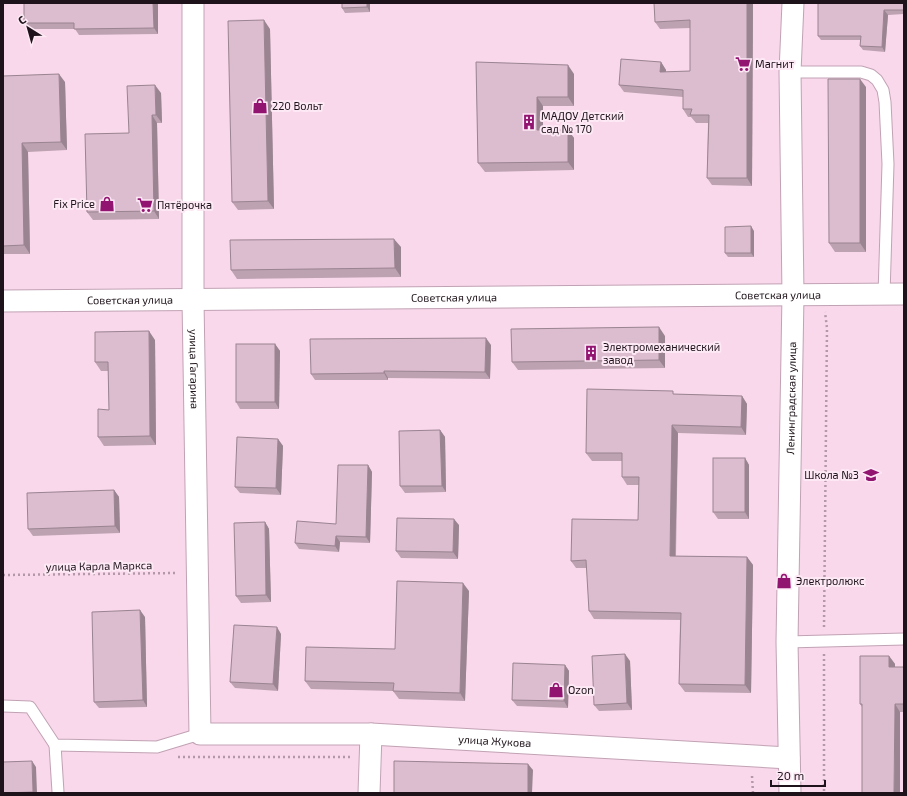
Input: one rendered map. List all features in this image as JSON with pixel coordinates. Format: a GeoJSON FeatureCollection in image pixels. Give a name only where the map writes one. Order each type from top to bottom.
{"type":"FeatureCollection","features":[{"type":"Feature","properties":{"kind":"street","name":"улица Гагарина"},"geometry":{"type":"LineString","coordinates":[[193,3],[193,300],[196,573],[200,734]]}},
{"type":"Feature","properties":{"kind":"street","name":"Ленинградская улица"},"geometry":{"type":"LineString","coordinates":[[790,793],[787,642],[792,296],[790,72],[793,3]]}},
{"type":"Feature","properties":{"kind":"street","name":"Советская улица"},"geometry":{"type":"LineString","coordinates":[[3,301],[894,295]]}},
{"type":"Feature","properties":{"kind":"street","name":"улица Жукова"},"geometry":{"type":"LineString","coordinates":[[200,734],[371,734],[789,758]]}},
{"type":"Feature","properties":{"kind":"street"},"geometry":{"type":"LineString","coordinates":[[369,793],[371,734]]}},
{"type":"Feature","properties":{"kind":"lane"},"geometry":{"type":"LineString","coordinates":[[790,72],[861,72],[871,75],[877,80],[884,90],[894,295]]}},
{"type":"Feature","properties":{"kind":"lane"},"geometry":{"type":"LineString","coordinates":[[787,642],[904,639]]}},
{"type":"Feature","properties":{"kind":"lane"},"geometry":{"type":"LineString","coordinates":[[3,706],[30,707],[55,745],[58,792]]}},
{"type":"Feature","properties":{"kind":"lane"},"geometry":{"type":"LineString","coordinates":[[55,745],[157,747],[200,734]]}},
{"type":"Feature","properties":{"kind":"path"},"geometry":{"type":"LineString","coordinates":[[824,793],[827,328],[825,306]]}},
{"type":"Feature","properties":{"kind":"path","name":"улица Карла Маркса"},"geometry":{"type":"LineString","coordinates":[[3,575],[196,573]]}},
{"type":"Feature","properties":{"kind":"path"},"geometry":{"type":"LineString","coordinates":[[157,747],[157,757],[370,757]]}},
{"type":"Feature","properties":{"kind":"path"},"geometry":{"type":"LineString","coordinates":[[752,774],[753,793]]}},
{"type":"Feature","properties":{"kind":"building"},"geometry":{"type":"Polygon","coordinates":[[[24,3],[153,3],[154,28],[74,29],[74,23],[24,23],[24,3]]]}},
{"type":"Feature","properties":{"kind":"building"},"geometry":{"type":"Polygon","coordinates":[[[342,3],[367,3],[367,7],[342,8],[342,3]]]}},
{"type":"Feature","properties":{"kind":"building"},"geometry":{"type":"Polygon","coordinates":[[[654,3],[747,3],[747,178],[707,178],[709,115],[690,115],[692,109],[683,109],[683,90],[619,85],[621,59],[661,62],[660,72],[690,71],[690,20],[655,22],[654,3]]]}},
{"type":"Feature","properties":{"kind":"building"},"geometry":{"type":"Polygon","coordinates":[[[818,3],[904,3],[904,10],[884,10],[882,47],[860,46],[861,36],[818,36],[818,3]]]}},
{"type":"Feature","properties":{"kind":"building"},"geometry":{"type":"Polygon","coordinates":[[[264,20],[268,201],[232,202],[228,21],[264,20]]]}},
{"type":"Feature","properties":{"kind":"building"},"geometry":{"type":"Polygon","coordinates":[[[476,62],[568,65],[568,97],[537,97],[537,130],[568,130],[568,162],[478,163],[476,62]]]}},
{"type":"Feature","properties":{"kind":"building"},"geometry":{"type":"Polygon","coordinates":[[[59,74],[61,142],[22,143],[24,245],[3,246],[3,76],[59,74]]]}},
{"type":"Feature","properties":{"kind":"building"},"geometry":{"type":"Polygon","coordinates":[[[828,79],[860,79],[860,243],[829,243],[828,79]]]}},
{"type":"Feature","properties":{"kind":"building"},"geometry":{"type":"Polygon","coordinates":[[[155,85],[156,115],[152,115],[154,211],[87,212],[85,134],[129,133],[127,86],[155,85]]]}},
{"type":"Feature","properties":{"kind":"building"},"geometry":{"type":"Polygon","coordinates":[[[751,226],[751,253],[725,253],[725,227],[751,226]]]}},
{"type":"Feature","properties":{"kind":"building"},"geometry":{"type":"Polygon","coordinates":[[[394,239],[395,268],[231,270],[230,240],[394,239]]]}},
{"type":"Feature","properties":{"kind":"building","name":"Электромеханический завод"},"geometry":{"type":"Polygon","coordinates":[[[659,327],[659,360],[512,362],[511,329],[659,327]]]}},
{"type":"Feature","properties":{"kind":"building"},"geometry":{"type":"Polygon","coordinates":[[[149,331],[150,436],[98,437],[98,409],[109,410],[108,362],[95,362],[95,332],[149,331]]]}},
{"type":"Feature","properties":{"kind":"building"},"geometry":{"type":"Polygon","coordinates":[[[486,338],[485,372],[384,371],[384,373],[311,374],[310,339],[486,338]]]}},
{"type":"Feature","properties":{"kind":"building"},"geometry":{"type":"Polygon","coordinates":[[[236,344],[275,344],[275,402],[236,402],[236,344]]]}},
{"type":"Feature","properties":{"kind":"building"},"geometry":{"type":"Polygon","coordinates":[[[587,389],[673,391],[673,394],[742,396],[741,427],[672,425],[670,556],[747,557],[745,685],[679,684],[681,613],[589,611],[586,560],[571,561],[572,519],[638,520],[639,477],[622,477],[622,453],[586,453],[587,389]]]}},
{"type":"Feature","properties":{"kind":"building"},"geometry":{"type":"Polygon","coordinates":[[[440,430],[442,486],[400,486],[399,431],[440,430]]]}},
{"type":"Feature","properties":{"kind":"building"},"geometry":{"type":"Polygon","coordinates":[[[237,437],[278,439],[276,488],[235,487],[237,437]]]}},
{"type":"Feature","properties":{"kind":"building"},"geometry":{"type":"Polygon","coordinates":[[[713,458],[745,458],[745,512],[713,512],[713,458]]]}},
{"type":"Feature","properties":{"kind":"building"},"geometry":{"type":"Polygon","coordinates":[[[338,465],[368,465],[366,537],[336,536],[335,546],[295,543],[297,521],[336,524],[338,465]]]}},
{"type":"Feature","properties":{"kind":"building"},"geometry":{"type":"Polygon","coordinates":[[[114,490],[115,526],[28,529],[27,493],[114,490]]]}},
{"type":"Feature","properties":{"kind":"building"},"geometry":{"type":"Polygon","coordinates":[[[397,518],[454,519],[453,552],[396,551],[397,518]]]}},
{"type":"Feature","properties":{"kind":"building"},"geometry":{"type":"Polygon","coordinates":[[[265,522],[266,595],[236,596],[234,523],[265,522]]]}},
{"type":"Feature","properties":{"kind":"building"},"geometry":{"type":"Polygon","coordinates":[[[397,581],[463,583],[460,693],[393,691],[394,683],[305,681],[306,647],[395,649],[397,581]]]}},
{"type":"Feature","properties":{"kind":"building"},"geometry":{"type":"Polygon","coordinates":[[[140,610],[143,700],[94,702],[92,612],[140,610]]]}},
{"type":"Feature","properties":{"kind":"building"},"geometry":{"type":"Polygon","coordinates":[[[234,625],[277,627],[273,684],[230,682],[234,625]]]}},
{"type":"Feature","properties":{"kind":"building"},"geometry":{"type":"Polygon","coordinates":[[[625,654],[627,703],[594,705],[592,656],[625,654]]]}},
{"type":"Feature","properties":{"kind":"building"},"geometry":{"type":"Polygon","coordinates":[[[860,656],[889,656],[889,667],[904,667],[904,704],[895,704],[894,793],[862,793],[862,704],[860,704],[860,656]]]}},
{"type":"Feature","properties":{"kind":"building"},"geometry":{"type":"Polygon","coordinates":[[[513,663],[565,665],[564,701],[512,700],[513,663]]]}},
{"type":"Feature","properties":{"kind":"building"},"geometry":{"type":"Polygon","coordinates":[[[32,761],[33,792],[3,793],[3,762],[32,761]]]}},
{"type":"Feature","properties":{"kind":"building"},"geometry":{"type":"Polygon","coordinates":[[[394,761],[528,764],[528,793],[394,793],[394,761]]]}},
{"type":"Feature","properties":{"kind":"place","name":"Магнит"},"geometry":{"type":"Point","coordinates":[743,64]}},
{"type":"Feature","properties":{"kind":"place","name":"220 Вольт"},"geometry":{"type":"Point","coordinates":[260,106]}},
{"type":"Feature","properties":{"kind":"place","name":"МАДОУ Детский сад № 170"},"geometry":{"type":"Point","coordinates":[529,122]}},
{"type":"Feature","properties":{"kind":"place","name":"Fix Price"},"geometry":{"type":"Point","coordinates":[107,204]}},
{"type":"Feature","properties":{"kind":"place","name":"Пятёрочка"},"geometry":{"type":"Point","coordinates":[145,205]}},
{"type":"Feature","properties":{"kind":"place","name":"Электромеханический завод"},"geometry":{"type":"Point","coordinates":[591,353]}},
{"type":"Feature","properties":{"kind":"place","name":"Школа №3"},"geometry":{"type":"Point","coordinates":[871,475]}},
{"type":"Feature","properties":{"kind":"place","name":"Электролюкс"},"geometry":{"type":"Point","coordinates":[784,581]}},
{"type":"Feature","properties":{"kind":"place","name":"Ozon"},"geometry":{"type":"Point","coordinates":[556,690]}}]}
